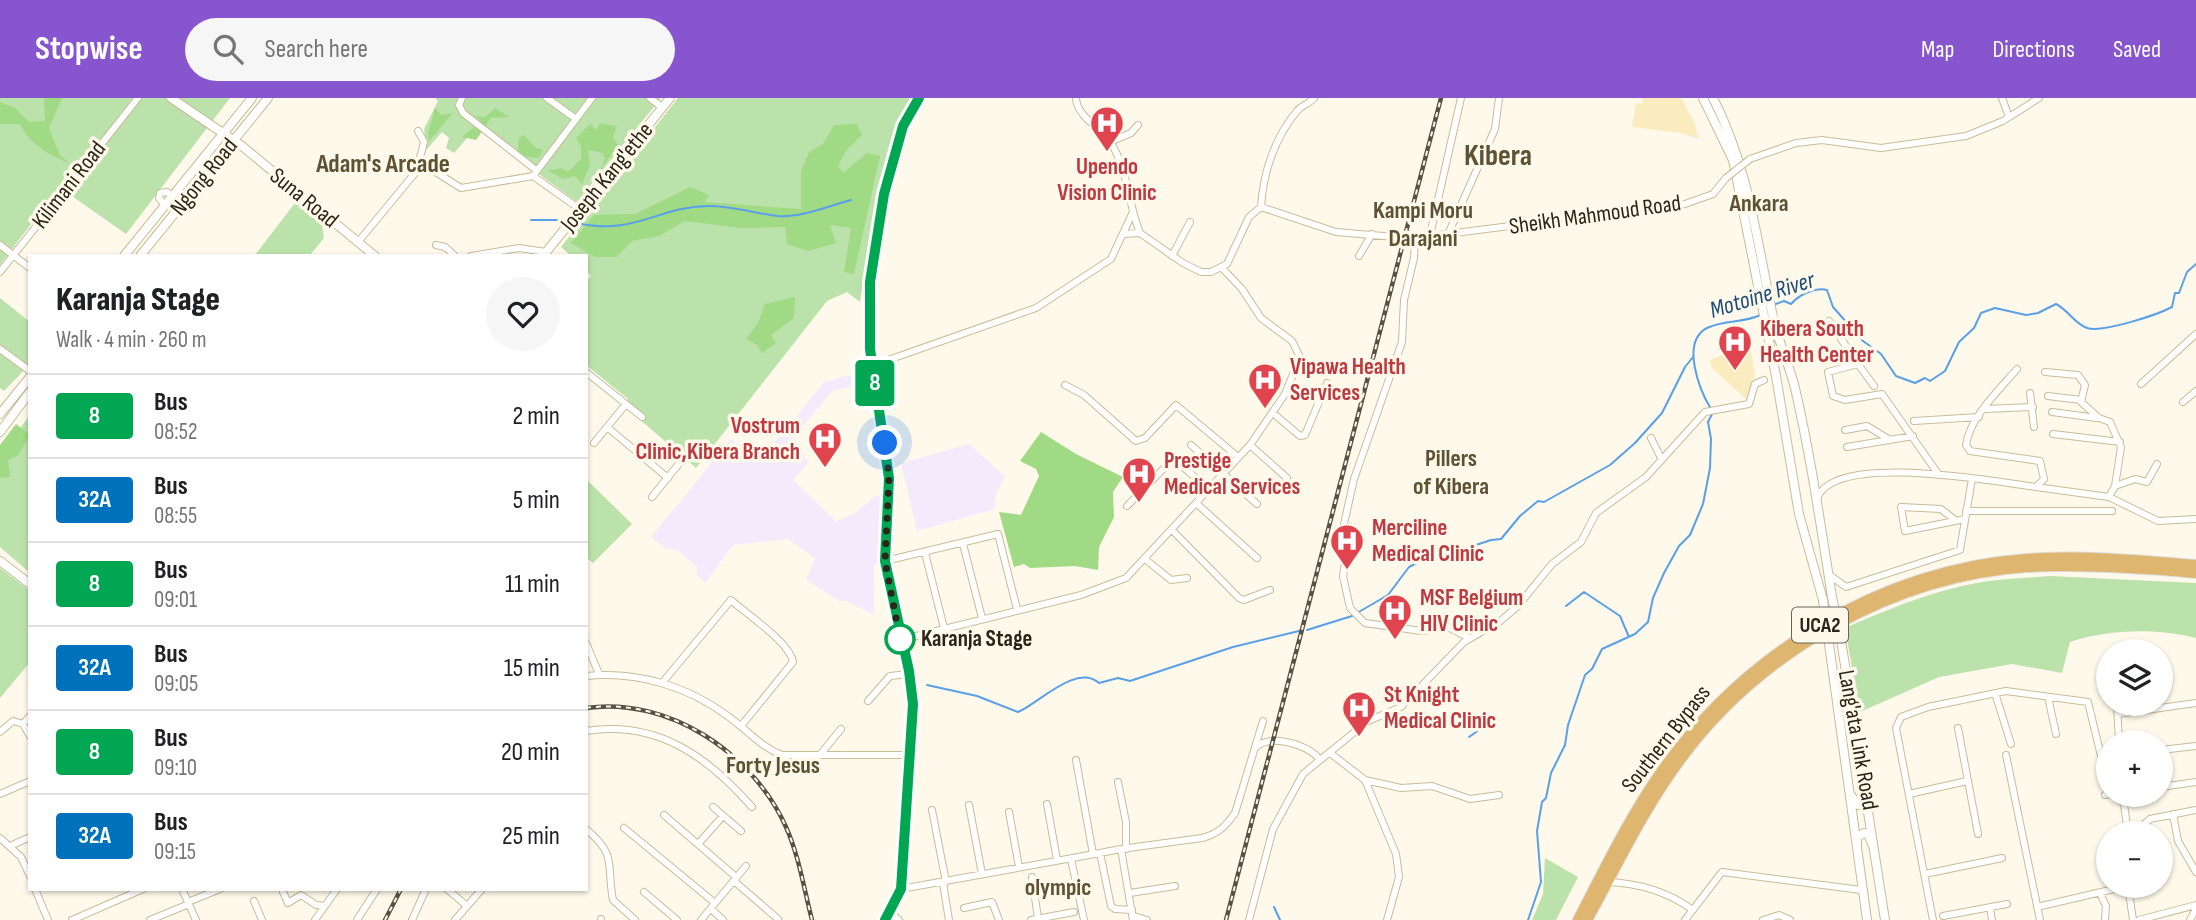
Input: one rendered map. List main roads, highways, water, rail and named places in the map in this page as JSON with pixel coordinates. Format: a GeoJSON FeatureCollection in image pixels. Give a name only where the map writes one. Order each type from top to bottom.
{"type":"FeatureCollection","features":[{"type":"Feature","properties":{"kind":"highway","name":"Southern Bypass"},"geometry":{"type":"LineString","coordinates":[[1578,920],[1636,811],[1693,731],[1729,692],[1769,658],[1818,626],[1883,594],[1930,577],[1983,565],[2057,558],[2196,565]]}},
{"type":"Feature","properties":{"kind":"highway","name":"Southern Bypass"},"geometry":{"type":"LineString","coordinates":[[1587,920],[1651,803],[1704,730],[1774,665],[1857,614],[1928,586],[2024,568],[2112,566],[2196,573]]}},
{"type":"Feature","properties":{"kind":"main road","name":"Suna Road"},"geometry":{"type":"LineString","coordinates":[[171,98],[233,140],[373,254]]}},
{"type":"Feature","properties":{"kind":"main road","name":"Ngong Road"},"geometry":{"type":"LineString","coordinates":[[126,254],[252,98]]}},
{"type":"Feature","properties":{"kind":"main road","name":"Ngong Road"},"geometry":{"type":"LineString","coordinates":[[142,254],[268,98]]}},
{"type":"Feature","properties":{"kind":"main road","name":"Joseph Kang'ethe"},"geometry":{"type":"LineString","coordinates":[[545,254],[670,98]]}},
{"type":"Feature","properties":{"kind":"main road"},"geometry":{"type":"LineString","coordinates":[[888,916],[901,889],[913,712],[909,674],[885,561],[888,460],[872,366],[870,282],[884,197],[903,126],[919,98]]}},
{"type":"Feature","properties":{"kind":"main road"},"geometry":{"type":"LineString","coordinates":[[1703,98],[1732,160],[1766,300]]}},
{"type":"Feature","properties":{"kind":"main road"},"geometry":{"type":"LineString","coordinates":[[1713,98],[1731,136],[1748,186],[1766,300]]}},
{"type":"Feature","properties":{"kind":"main road","name":"Lang'ata Link Road"},"geometry":{"type":"LineString","coordinates":[[1766,300],[1785,356],[1807,445],[1828,574],[1829,644],[1833,656],[1845,770],[1867,920]]}},
{"type":"Feature","properties":{"kind":"main road","name":"Lang'ata Link Road"},"geometry":{"type":"LineString","coordinates":[[1766,300],[1764,322],[1776,376],[1799,514],[1841,640],[1885,920]]}},
{"type":"Feature","properties":{"kind":"main road"},"geometry":{"type":"LineString","coordinates":[[0,414],[28,379]]}},
{"type":"Feature","properties":{"kind":"main road"},"geometry":{"type":"LineString","coordinates":[[0,432],[28,395]]}},
{"type":"Feature","properties":{"kind":"main road"},"geometry":{"type":"LineString","coordinates":[[1792,468],[1785,410],[1789,407],[1796,410],[1807,445]]}},
{"type":"Feature","properties":{"kind":"main road"},"geometry":{"type":"LineString","coordinates":[[0,561],[28,582]]}},
{"type":"Feature","properties":{"kind":"main road"},"geometry":{"type":"LineString","coordinates":[[1845,770],[1852,800],[1862,805],[1865,801],[1863,768]]}},
{"type":"Feature","properties":{"kind":"main road"},"geometry":{"type":"LineString","coordinates":[[1856,853],[1857,838],[1861,834],[1868,835],[1877,861]]}},
{"type":"Feature","properties":{"kind":"waterway"},"geometry":{"type":"LineString","coordinates":[[577,223],[615,226],[674,211],[708,206],[786,216],[851,200]]}},
{"type":"Feature","properties":{"kind":"waterway"},"geometry":{"type":"LineString","coordinates":[[531,220],[567,220]]}},
{"type":"Feature","properties":{"kind":"waterway","name":"Motoine River"},"geometry":{"type":"LineString","coordinates":[[1773,305],[1784,301],[1791,304],[1807,292],[1827,290],[1833,307],[1863,341],[1881,354],[1896,376],[1915,383],[1925,378],[1930,381],[1945,371],[1959,342],[1974,328],[1981,313],[1995,308],[2026,315],[2038,313],[2056,304],[2087,328],[2117,326],[2172,307],[2175,293],[2179,293],[2187,272],[2196,264]]}},
{"type":"Feature","properties":{"kind":"waterway","name":"Motoine River"},"geometry":{"type":"LineString","coordinates":[[1711,409],[1695,367],[1695,344],[1699,335],[1713,325],[1760,315]]}},
{"type":"Feature","properties":{"kind":"waterway"},"geometry":{"type":"LineString","coordinates":[[1357,613],[1388,595],[1409,567],[1438,552],[1446,555],[1501,539],[1520,516],[1538,501],[1544,502],[1610,465],[1635,443],[1662,413],[1685,367],[1693,357]]}},
{"type":"Feature","properties":{"kind":"waterway","name":"Motoine River"},"geometry":{"type":"LineString","coordinates":[[1528,920],[1541,882],[1537,831],[1542,802],[1546,798],[1551,773],[1565,745],[1568,725],[1585,675],[1592,669],[1602,649],[1635,634],[1648,622],[1653,598],[1664,573],[1679,546],[1690,535],[1703,504],[1710,468],[1711,439],[1708,422],[1712,414]]}},
{"type":"Feature","properties":{"kind":"waterway"},"geometry":{"type":"LineString","coordinates":[[1566,606],[1584,592],[1620,616],[1629,637]]}},
{"type":"Feature","properties":{"kind":"waterway"},"geometry":{"type":"LineString","coordinates":[[1307,630],[1352,616]]}},
{"type":"Feature","properties":{"kind":"waterway"},"geometry":{"type":"LineString","coordinates":[[1368,626],[1393,630]]}},
{"type":"Feature","properties":{"kind":"waterway"},"geometry":{"type":"LineString","coordinates":[[927,685],[977,696],[1018,712],[1057,687],[1079,678],[1090,678],[1099,683],[1118,678],[1130,681],[1233,647],[1299,631]]}},
{"type":"Feature","properties":{"kind":"waterway"},"geometry":{"type":"LineString","coordinates":[[1469,737],[1479,730]]}},
{"type":"Feature","properties":{"kind":"waterway"},"geometry":{"type":"LineString","coordinates":[[1274,907],[1280,920]]}},
{"type":"Feature","properties":{"kind":"railway"},"geometry":{"type":"LineString","coordinates":[[1226,920],[1441,98]]}},
{"type":"Feature","properties":{"kind":"railway"},"geometry":{"type":"LineString","coordinates":[[588,708],[617,707],[647,711],[677,721],[704,735],[730,754],[771,800],[786,827],[798,861],[812,920]]}},
{"type":"Feature","properties":{"kind":"railway"},"geometry":{"type":"LineString","coordinates":[[385,920],[400,891]]}},
{"type":"Feature","properties":{"kind":"place","name":"Upendo Vision Clinic"},"geometry":{"type":"Point","coordinates":[1107,153]}},
{"type":"Feature","properties":{"kind":"place","name":"Kibera South Health Center"},"geometry":{"type":"Point","coordinates":[1735,372]}},
{"type":"Feature","properties":{"kind":"place","name":"Vipawa Health Services"},"geometry":{"type":"Point","coordinates":[1265,410]}},
{"type":"Feature","properties":{"kind":"place","name":"Vostrum Clinic,Kibera Branch"},"geometry":{"type":"Point","coordinates":[825,469]}},
{"type":"Feature","properties":{"kind":"place","name":"Prestige Medical Services"},"geometry":{"type":"Point","coordinates":[1139,504]}},
{"type":"Feature","properties":{"kind":"place","name":"Merciline Medical Clinic"},"geometry":{"type":"Point","coordinates":[1347,571]}},
{"type":"Feature","properties":{"kind":"place","name":"Karanja Stage"},"geometry":{"type":"Point","coordinates":[900,639]}},
{"type":"Feature","properties":{"kind":"place","name":"MSF Belgium HIV Clinic"},"geometry":{"type":"Point","coordinates":[1395,641]}},
{"type":"Feature","properties":{"kind":"place","name":"St Knight Medical Clinic"},"geometry":{"type":"Point","coordinates":[1359,738]}},
{"type":"Feature","properties":{"kind":"district","name":"Kibera"},"geometry":{"type":"Point","coordinates":[1498,156]}},
{"type":"Feature","properties":{"kind":"district","name":"Adam's Arcade"},"geometry":{"type":"Point","coordinates":[383,164]}},
{"type":"Feature","properties":{"kind":"district","name":"Ankara"},"geometry":{"type":"Point","coordinates":[1759,203]}},
{"type":"Feature","properties":{"kind":"district","name":"Kampi Moru Darajani"},"geometry":{"type":"Point","coordinates":[1423,224]}},
{"type":"Feature","properties":{"kind":"district","name":"Pillers of Kibera"},"geometry":{"type":"Point","coordinates":[1451,472]}},
{"type":"Feature","properties":{"kind":"district","name":"Forty Jesus"},"geometry":{"type":"Point","coordinates":[773,765]}},
{"type":"Feature","properties":{"kind":"district","name":"olympic"},"geometry":{"type":"Point","coordinates":[1058,887]}}]}
